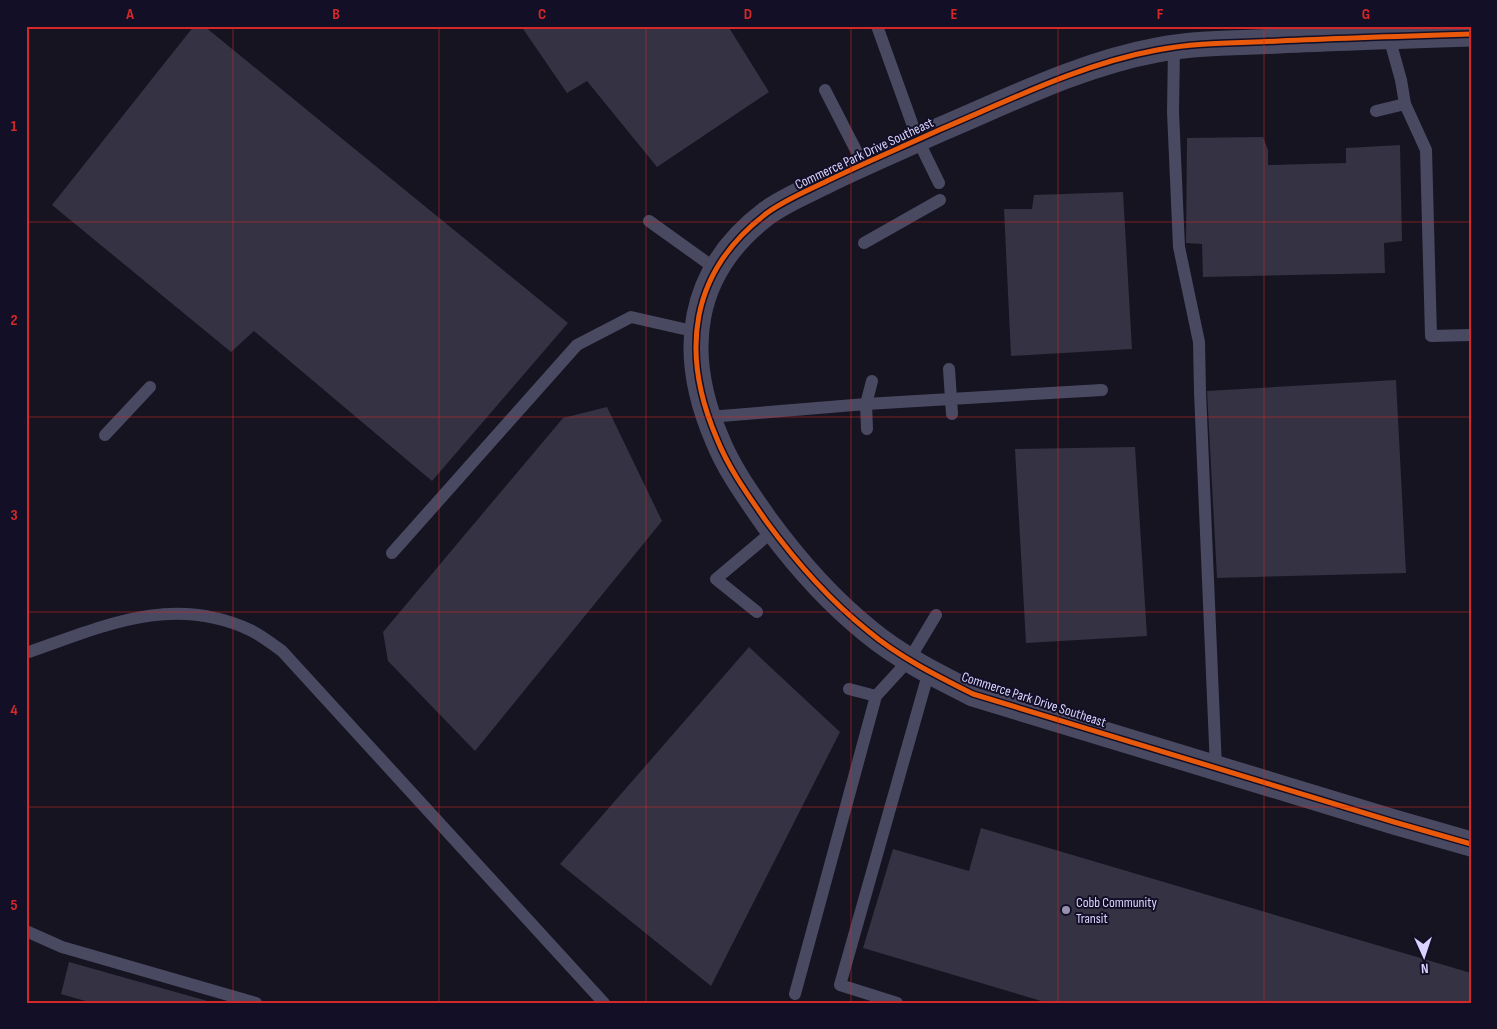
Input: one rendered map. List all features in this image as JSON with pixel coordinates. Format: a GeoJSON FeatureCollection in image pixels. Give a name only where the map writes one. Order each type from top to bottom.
{"type":"FeatureCollection","features":[{"type":"Feature","properties":{"kind":"street","name":"Commerce Park Drive Southeast"},"geometry":{"type":"LineString","coordinates":[[1471,34],[1389,37],[1250,34],[1151,51],[1099,65],[1039,87],[863,164],[797,195],[769,212],[746,231],[724,256],[708,283],[698,314],[696,345],[697,373],[703,401],[724,456],[746,492],[804,570],[834,602],[870,633],[919,665],[973,694],[1471,844]]}},
{"type":"Feature","properties":{"kind":"lane"},"geometry":{"type":"LineString","coordinates":[[877,26],[918,140],[939,183]]}},
{"type":"Feature","properties":{"kind":"lane"},"geometry":{"type":"LineString","coordinates":[[1389,37],[1401,80],[1405,104],[1426,150],[1432,336],[1471,335]]}},
{"type":"Feature","properties":{"kind":"lane"},"geometry":{"type":"LineString","coordinates":[[1174,48],[1173,112],[1180,247],[1199,342],[1216,768]]}},
{"type":"Feature","properties":{"kind":"lane"},"geometry":{"type":"LineString","coordinates":[[825,90],[863,164]]}},
{"type":"Feature","properties":{"kind":"lane"},"geometry":{"type":"LineString","coordinates":[[1376,111],[1405,104]]}},
{"type":"Feature","properties":{"kind":"lane"},"geometry":{"type":"LineString","coordinates":[[864,243],[940,200]]}},
{"type":"Feature","properties":{"kind":"lane"},"geometry":{"type":"LineString","coordinates":[[649,221],[716,269]]}},
{"type":"Feature","properties":{"kind":"lane"},"geometry":{"type":"LineString","coordinates":[[392,553],[577,345],[631,317],[697,332]]}},
{"type":"Feature","properties":{"kind":"lane"},"geometry":{"type":"LineString","coordinates":[[949,369],[952,414]]}},
{"type":"Feature","properties":{"kind":"lane"},"geometry":{"type":"LineString","coordinates":[[867,429],[866,404],[872,381]]}},
{"type":"Feature","properties":{"kind":"lane"},"geometry":{"type":"LineString","coordinates":[[105,435],[150,387]]}},
{"type":"Feature","properties":{"kind":"lane"},"geometry":{"type":"LineString","coordinates":[[709,417],[866,404],[1102,390]]}},
{"type":"Feature","properties":{"kind":"lane"},"geometry":{"type":"LineString","coordinates":[[757,612],[716,578],[773,530]]}},
{"type":"Feature","properties":{"kind":"lane"},"geometry":{"type":"LineString","coordinates":[[26,653],[121,620],[158,613],[205,615],[251,630],[282,650],[604,1003]]}},
{"type":"Feature","properties":{"kind":"lane"},"geometry":{"type":"LineString","coordinates":[[897,1003],[840,985],[919,665],[936,615]]}},
{"type":"Feature","properties":{"kind":"lane"},"geometry":{"type":"LineString","coordinates":[[794,994],[876,696],[919,665]]}},
{"type":"Feature","properties":{"kind":"lane"},"geometry":{"type":"LineString","coordinates":[[849,689],[876,696]]}},
{"type":"Feature","properties":{"kind":"lane"},"geometry":{"type":"LineString","coordinates":[[26,931],[62,947],[256,1003]]}},
{"type":"Feature","properties":{"kind":"building"},"geometry":{"type":"Polygon","coordinates":[[[194,26],[204,26],[568,323],[432,481],[254,331],[231,352],[52,205],[194,26]]]}},
{"type":"Feature","properties":{"kind":"building"},"geometry":{"type":"Polygon","coordinates":[[[521,26],[728,26],[769,92],[657,167],[587,81],[567,93],[521,26]]]}},
{"type":"Feature","properties":{"kind":"building"},"geometry":{"type":"Polygon","coordinates":[[[1263,137],[1268,150],[1268,165],[1346,163],[1346,148],[1400,145],[1402,241],[1384,243],[1385,273],[1203,277],[1202,244],[1186,243],[1187,138],[1263,137]]]}},
{"type":"Feature","properties":{"kind":"building"},"geometry":{"type":"Polygon","coordinates":[[[1123,192],[1132,349],[1011,356],[1004,209],[1032,209],[1034,195],[1123,192]]]}},
{"type":"Feature","properties":{"kind":"building"},"geometry":{"type":"Polygon","coordinates":[[[1396,380],[1406,573],[1217,578],[1207,391],[1396,380]]]}},
{"type":"Feature","properties":{"kind":"building"},"geometry":{"type":"Polygon","coordinates":[[[607,407],[662,521],[475,751],[388,661],[383,632],[563,418],[607,407]]]}},
{"type":"Feature","properties":{"kind":"building"},"geometry":{"type":"Polygon","coordinates":[[[1135,447],[1147,636],[1026,643],[1015,449],[1135,447]]]}},
{"type":"Feature","properties":{"kind":"building"},"geometry":{"type":"Polygon","coordinates":[[[749,647],[840,732],[711,986],[560,864],[749,647]]]}},
{"type":"Feature","properties":{"kind":"building","name":"Cobb Community Transit"},"geometry":{"type":"Polygon","coordinates":[[[981,828],[1471,973],[1471,1003],[1048,1003],[863,948],[893,849],[969,871],[981,828]]]}},
{"type":"Feature","properties":{"kind":"building"},"geometry":{"type":"Polygon","coordinates":[[[69,962],[211,1003],[92,1003],[61,994],[69,962]]]}},
{"type":"Feature","properties":{"kind":"cycle path"},"geometry":{"type":"LineString","coordinates":[[1471,34],[1203,44],[1129,56],[1046,84],[855,168],[796,196],[767,213],[741,236],[721,261],[707,288],[699,316],[696,345],[698,376],[705,407],[722,450],[746,492],[789,551],[826,593],[853,619],[905,658],[973,694],[1471,844]]}},
{"type":"Feature","properties":{"kind":"place","name":"Cobb Community Transit"},"geometry":{"type":"Point","coordinates":[1066,910]}}]}
